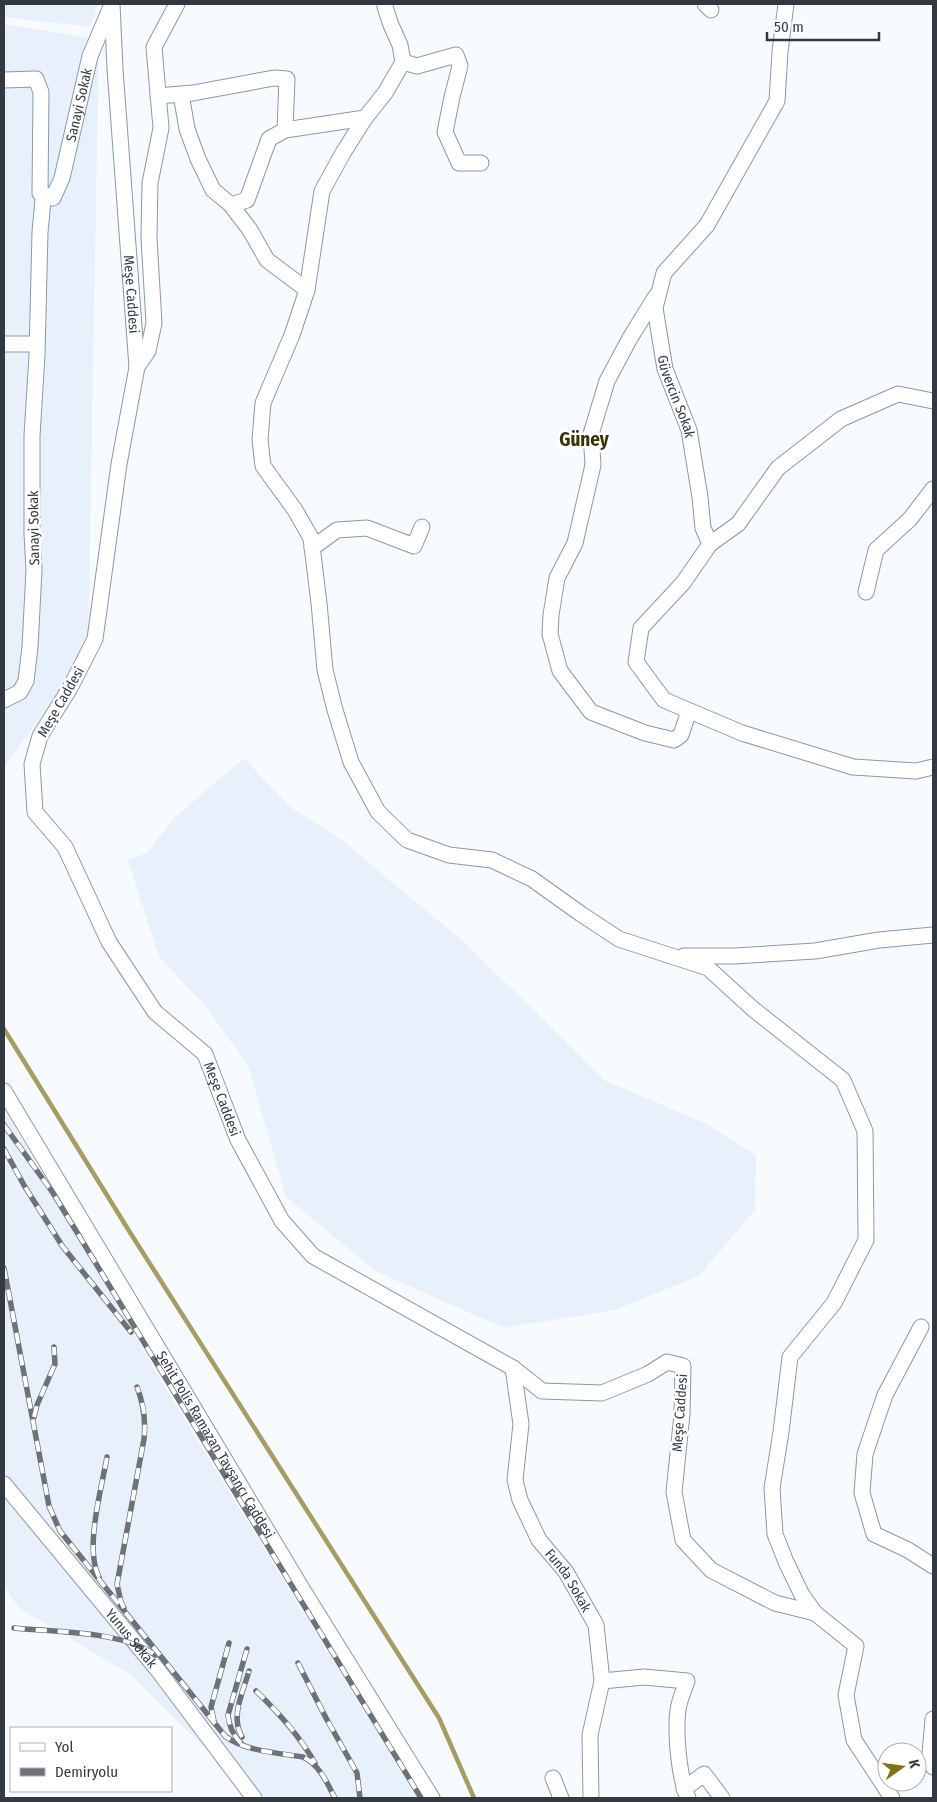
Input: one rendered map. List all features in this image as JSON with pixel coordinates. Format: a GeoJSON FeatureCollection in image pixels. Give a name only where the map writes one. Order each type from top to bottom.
{"type":"FeatureCollection","features":[{"type":"Feature","properties":{"kind":"street"},"geometry":{"type":"LineString","coordinates":[[137,367],[148,352],[154,323],[149,228],[150,183],[160,128],[154,47],[177,4]]}},
{"type":"Feature","properties":{"kind":"street"},"geometry":{"type":"LineString","coordinates":[[385,4],[384,7],[400,45],[403,62],[385,93],[365,118],[342,154],[322,192],[306,290],[292,335],[263,403],[260,440],[263,466],[295,510],[311,538],[325,670],[351,762],[378,812],[407,840],[449,855],[492,860],[532,879],[620,939],[708,968],[753,1009],[843,1080],[865,1131],[866,1240],[834,1303],[790,1357],[772,1488],[774,1534],[802,1595],[815,1613]]}},
{"type":"Feature","properties":{"kind":"street","name":"Güvercin Sokak"},"geometry":{"type":"LineString","coordinates":[[710,544],[703,528],[689,430],[665,369],[655,308],[664,273],[706,225],[776,101],[786,4]]}},
{"type":"Feature","properties":{"kind":"street","name":"Sanayi Sokak"},"geometry":{"type":"LineString","coordinates":[[4,80],[36,79],[41,92],[40,192],[54,198],[62,178],[90,56],[112,5]]}},
{"type":"Feature","properties":{"kind":"street","name":"Meşe Caddesi"},"geometry":{"type":"LineString","coordinates":[[112,5],[137,367],[119,464],[96,639],[70,688],[40,736],[32,764],[35,812],[65,847],[109,942],[155,1012],[205,1054],[238,1140],[282,1221],[313,1256],[513,1368],[542,1391],[602,1393],[648,1374],[666,1362],[683,1366],[682,1414],[674,1492],[684,1540],[711,1570],[775,1603],[815,1613],[856,1646],[846,1694],[854,1740],[892,1798]]}},
{"type":"Feature","properties":{"kind":"street"},"geometry":{"type":"LineString","coordinates":[[403,62],[417,66],[456,55],[460,66],[445,132],[459,163],[481,163]]}},
{"type":"Feature","properties":{"kind":"street"},"geometry":{"type":"LineString","coordinates":[[158,96],[193,94],[274,78],[287,80],[285,130]]}},
{"type":"Feature","properties":{"kind":"street"},"geometry":{"type":"LineString","coordinates":[[181,94],[187,129],[198,159],[213,190],[231,205],[250,230],[266,260],[306,290]]}},
{"type":"Feature","properties":{"kind":"street"},"geometry":{"type":"LineString","coordinates":[[231,205],[247,200],[269,139],[285,130],[365,118]]}},
{"type":"Feature","properties":{"kind":"street","name":"Sanayi Sokak"},"geometry":{"type":"LineString","coordinates":[[4,700],[20,692],[26,681],[30,646],[34,570],[32,436],[40,232],[43,200],[46,195]]}},
{"type":"Feature","properties":{"kind":"street"},"geometry":{"type":"LineString","coordinates":[[660,288],[607,381],[591,434],[593,464],[575,543],[558,578],[551,615],[550,634],[560,672],[591,712],[645,733],[674,740],[681,734],[689,711]]}},
{"type":"Feature","properties":{"kind":"street"},"geometry":{"type":"LineString","coordinates":[[4,344],[37,344]]}},
{"type":"Feature","properties":{"kind":"street"},"geometry":{"type":"LineString","coordinates":[[933,401],[898,394],[841,420],[778,468],[738,524],[710,544],[683,583],[641,628],[636,662],[664,700],[742,733],[853,767],[916,771],[933,767]]}},
{"type":"Feature","properties":{"kind":"street"},"geometry":{"type":"LineString","coordinates":[[866,592],[876,550],[910,519],[933,489]]}},
{"type":"Feature","properties":{"kind":"street"},"geometry":{"type":"LineString","coordinates":[[312,548],[337,530],[367,528],[414,546],[422,527]]}},
{"type":"Feature","properties":{"kind":"street"},"geometry":{"type":"LineString","coordinates":[[670,956],[734,956],[815,951],[879,940],[933,935]]}},
{"type":"Feature","properties":{"kind":"street","name":"Şehit Polis Ramazan Tavşancı Caddesi"},"geometry":{"type":"LineString","coordinates":[[4,1090],[301,1588],[432,1798]]}},
{"type":"Feature","properties":{"kind":"street"},"geometry":{"type":"LineString","coordinates":[[920,1327],[885,1395],[865,1454],[862,1493],[874,1534],[908,1550],[933,1566]]}},
{"type":"Feature","properties":{"kind":"street","name":"Funda Sokak"},"geometry":{"type":"LineString","coordinates":[[513,1368],[521,1424],[515,1480],[520,1500],[539,1540],[566,1572],[596,1625],[602,1681],[590,1735],[591,1798]]}},
{"type":"Feature","properties":{"kind":"street","name":"Yunus Sokak"},"geometry":{"type":"LineString","coordinates":[[4,1484],[157,1669],[254,1798]]}},
{"type":"Feature","properties":{"kind":"street"},"geometry":{"type":"LineString","coordinates":[[602,1681],[644,1677],[687,1681],[678,1710],[678,1753],[686,1794]]}},
{"type":"Feature","properties":{"kind":"street"},"geometry":{"type":"LineString","coordinates":[[933,1719],[930,1754],[933,1767]]}},
{"type":"Feature","properties":{"kind":"street"},"geometry":{"type":"LineString","coordinates":[[686,1794],[704,1774],[722,1798]]}},
{"type":"Feature","properties":{"kind":"street"},"geometry":{"type":"LineString","coordinates":[[553,1778],[561,1798]]}},
{"type":"Feature","properties":{"kind":"shaded area"},"geometry":{"type":"Polygon","coordinates":[[[4,4],[98,4],[90,27],[4,17],[4,4]]]}},
{"type":"Feature","properties":{"kind":"shaded area"},"geometry":{"type":"Polygon","coordinates":[[[4,24],[99,39],[88,651],[4,768],[4,24]]]}},
{"type":"Feature","properties":{"kind":"shaded area"},"geometry":{"type":"Polygon","coordinates":[[[244,758],[289,806],[342,840],[460,938],[606,1081],[705,1123],[756,1155],[755,1210],[699,1276],[614,1310],[504,1328],[375,1271],[286,1197],[248,1065],[202,1002],[159,957],[128,860],[147,853],[174,818],[244,758]]]}},
{"type":"Feature","properties":{"kind":"shaded area"},"geometry":{"type":"Polygon","coordinates":[[[4,1107],[164,1386],[418,1798],[256,1798],[131,1675],[19,1608],[4,1586],[4,1107]]]}},
{"type":"Feature","properties":{"kind":"waterway"},"geometry":{"type":"LineString","coordinates":[[4,1029],[131,1234],[439,1718],[474,1798]]}},
{"type":"Feature","properties":{"kind":"railway"},"geometry":{"type":"LineString","coordinates":[[4,1125],[53,1193],[421,1798]]}},
{"type":"Feature","properties":{"kind":"railway"},"geometry":{"type":"LineString","coordinates":[[4,1149],[25,1187],[63,1247],[131,1332]]}},
{"type":"Feature","properties":{"kind":"railway"},"geometry":{"type":"LineString","coordinates":[[4,1268],[49,1506],[60,1531],[225,1736],[252,1748],[303,1757],[309,1760],[326,1781],[335,1798]]}},
{"type":"Feature","properties":{"kind":"railway"},"geometry":{"type":"LineString","coordinates":[[34,1417],[37,1405],[55,1364],[54,1347]]}},
{"type":"Feature","properties":{"kind":"railway"},"geometry":{"type":"LineString","coordinates":[[124,1608],[117,1584],[145,1432],[144,1413],[137,1387]]}},
{"type":"Feature","properties":{"kind":"railway"},"geometry":{"type":"LineString","coordinates":[[99,1577],[93,1551],[94,1535],[98,1501],[107,1457]]}},
{"type":"Feature","properties":{"kind":"railway"},"geometry":{"type":"LineString","coordinates":[[14,1628],[107,1637],[142,1647],[155,1655]]}},
{"type":"Feature","properties":{"kind":"railway"},"geometry":{"type":"LineString","coordinates":[[214,1721],[211,1707],[229,1643]]}},
{"type":"Feature","properties":{"kind":"railway"},"geometry":{"type":"LineString","coordinates":[[241,1743],[232,1730],[228,1715],[247,1649]]}},
{"type":"Feature","properties":{"kind":"railway"},"geometry":{"type":"LineString","coordinates":[[298,1663],[357,1773],[360,1798]]}},
{"type":"Feature","properties":{"kind":"railway"},"geometry":{"type":"LineString","coordinates":[[242,1737],[237,1721],[237,1713],[249,1671]]}},
{"type":"Feature","properties":{"kind":"railway"},"geometry":{"type":"LineString","coordinates":[[256,1691],[288,1725],[315,1763]]}},
{"type":"Feature","properties":{"kind":"district","name":"Güney"},"geometry":{"type":"Point","coordinates":[584,439]}}]}
